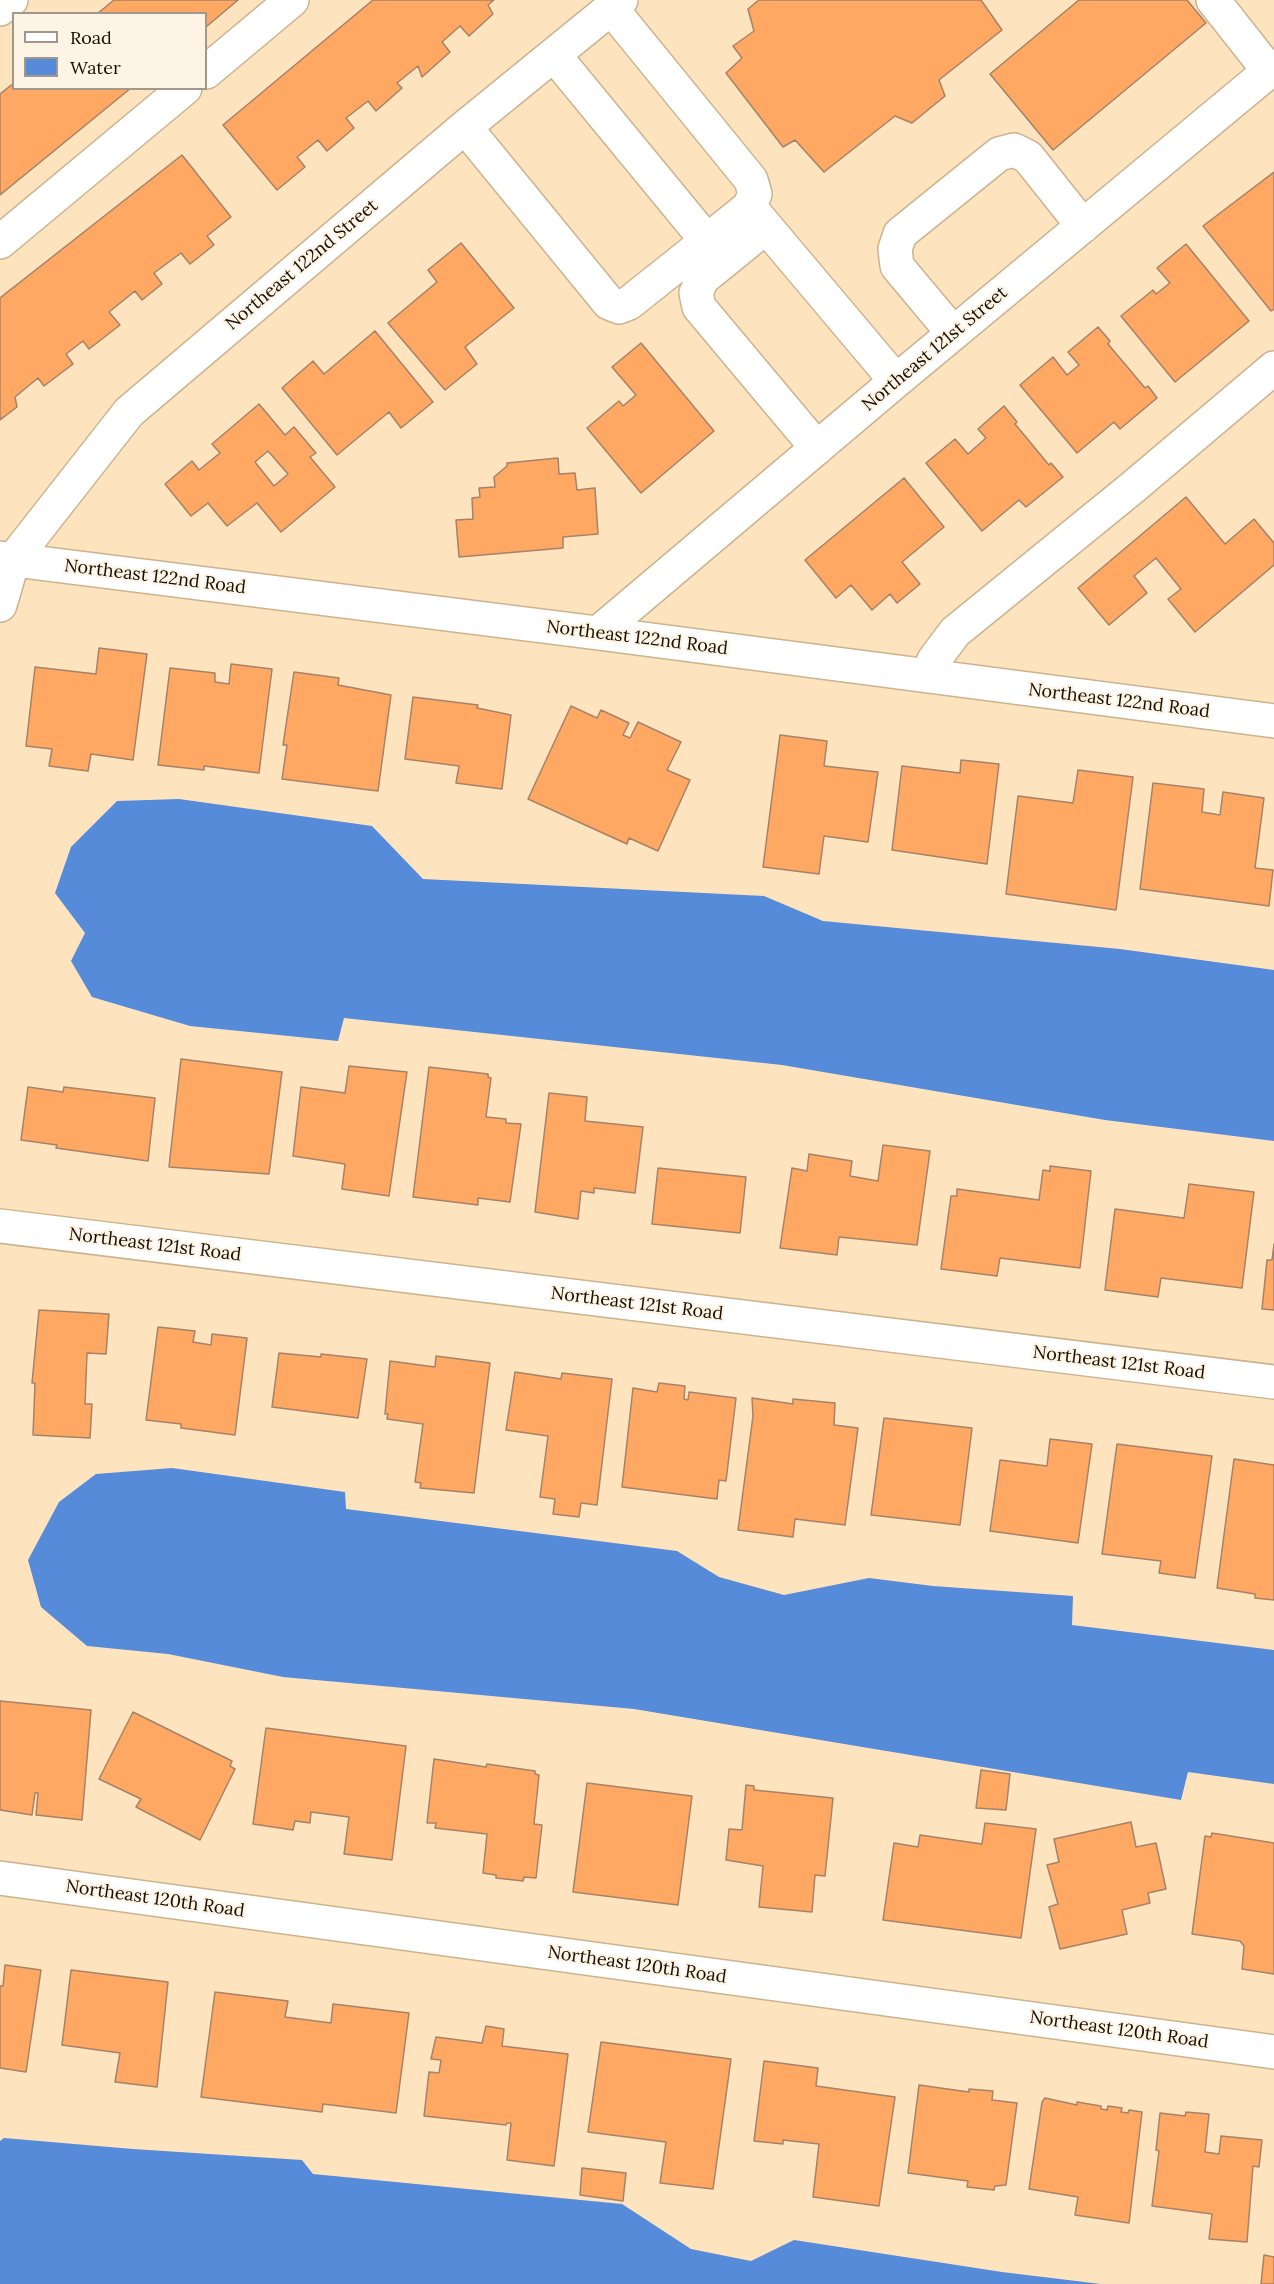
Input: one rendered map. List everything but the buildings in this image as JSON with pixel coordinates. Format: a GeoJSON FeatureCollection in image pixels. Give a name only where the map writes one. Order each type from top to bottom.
{"type":"FeatureCollection","features":[{"type":"Feature","properties":{"kind":"street"},"geometry":{"type":"LineString","coordinates":[[0,9],[11,0]]}},
{"type":"Feature","properties":{"kind":"street"},"geometry":{"type":"LineString","coordinates":[[207,71],[292,0]]}},
{"type":"Feature","properties":{"kind":"street"},"geometry":{"type":"LineString","coordinates":[[1213,0],[1272,69]]}},
{"type":"Feature","properties":{"kind":"street"},"geometry":{"type":"LineString","coordinates":[[616,4],[751,180],[758,217],[896,381]]}},
{"type":"Feature","properties":{"kind":"street","name":"Northeast 122nd Street"},"geometry":{"type":"LineString","coordinates":[[6,559],[129,412],[465,127],[616,4]]}},
{"type":"Feature","properties":{"kind":"street"},"geometry":{"type":"LineString","coordinates":[[554,55],[706,241]]}},
{"type":"Feature","properties":{"kind":"street","name":"Northeast 121st Street"},"geometry":{"type":"LineString","coordinates":[[598,633],[953,333],[1272,69]]}},
{"type":"Feature","properties":{"kind":"street"},"geometry":{"type":"LineString","coordinates":[[0,242],[183,90]]}},
{"type":"Feature","properties":{"kind":"street"},"geometry":{"type":"LineString","coordinates":[[465,127],[609,303],[619,306],[629,303],[706,241],[758,217]]}},
{"type":"Feature","properties":{"kind":"street"},"geometry":{"type":"LineString","coordinates":[[953,333],[897,266],[895,249],[900,234],[909,226],[999,154],[1014,150],[1028,157],[1083,226]]}},
{"type":"Feature","properties":{"kind":"street"},"geometry":{"type":"LineString","coordinates":[[758,217],[702,279],[696,293],[699,307],[817,448]]}},
{"type":"Feature","properties":{"kind":"street"},"geometry":{"type":"LineString","coordinates":[[927,676],[934,660],[955,632],[1132,488],[1274,368]]}},
{"type":"Feature","properties":{"kind":"street"},"geometry":{"type":"LineString","coordinates":[[0,605],[6,559]]}},
{"type":"Feature","properties":{"kind":"street","name":"Northeast 122nd Road"},"geometry":{"type":"LineString","coordinates":[[6,559],[1274,721]]}},
{"type":"Feature","properties":{"kind":"street","name":"Northeast 121st Road"},"geometry":{"type":"LineString","coordinates":[[0,1226],[1274,1382]]}},
{"type":"Feature","properties":{"kind":"street","name":"Northeast 120th Road"},"geometry":{"type":"LineString","coordinates":[[0,1878],[1274,2052]]}},
{"type":"Feature","properties":{"kind":"water"},"geometry":{"type":"Polygon","coordinates":[[[179,799],[372,826],[423,879],[764,896],[823,921],[1120,949],[1274,970],[1274,1141],[1105,1120],[782,1065],[344,1018],[338,1041],[190,1026],[92,997],[71,961],[85,933],[55,893],[71,847],[117,801],[179,799]]]}},
{"type":"Feature","properties":{"kind":"water"},"geometry":{"type":"Polygon","coordinates":[[[172,1468],[345,1492],[346,1509],[677,1551],[719,1577],[784,1595],[869,1578],[933,1586],[1073,1596],[1072,1625],[1274,1650],[1274,1784],[1188,1772],[1181,1800],[634,1709],[283,1677],[168,1654],[87,1646],[41,1607],[28,1560],[59,1502],[96,1474],[172,1468]]]}},
{"type":"Feature","properties":{"kind":"water"},"geometry":{"type":"Polygon","coordinates":[[[4,2138],[302,2160],[313,2174],[622,2204],[691,2249],[751,2261],[794,2240],[1002,2272],[1101,2284],[0,2284],[0,2141],[4,2138]]]}}]}
